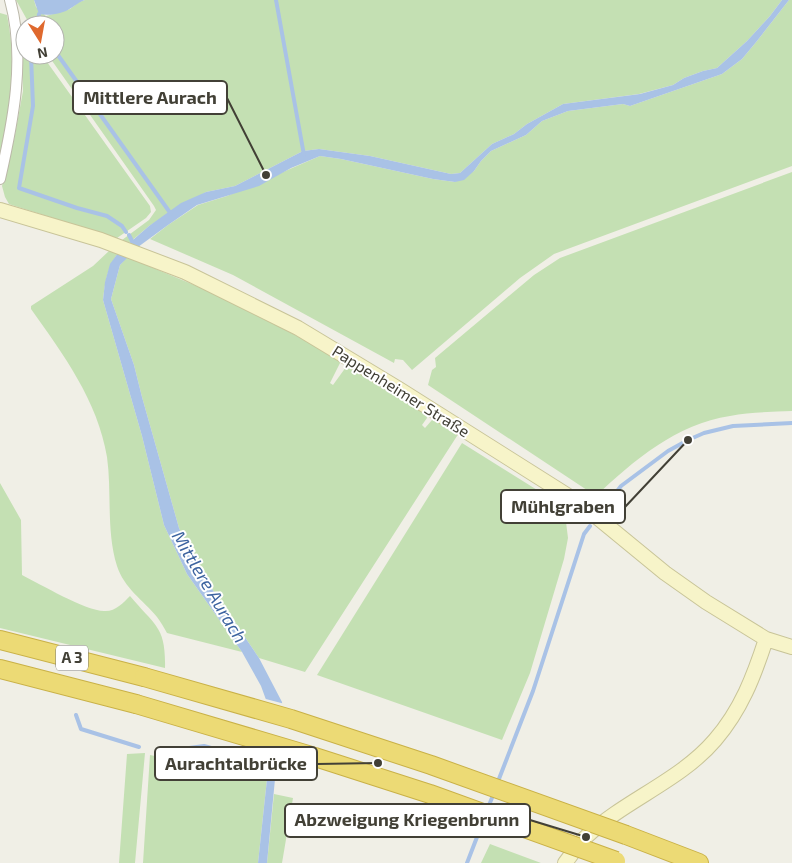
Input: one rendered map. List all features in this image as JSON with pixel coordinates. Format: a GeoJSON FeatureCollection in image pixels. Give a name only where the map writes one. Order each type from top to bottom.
{"type":"FeatureCollection","features":[{"type":"Feature","properties":{"kind":"highway","name":"A 3"},"geometry":{"type":"LineString","coordinates":[[0,640],[144,677],[291,719],[421,762],[699,863]]}},
{"type":"Feature","properties":{"kind":"highway","name":"A 3"},"geometry":{"type":"LineString","coordinates":[[0,669],[136,704],[315,757],[430,794],[619,862]]}},
{"type":"Feature","properties":{"kind":"street"},"geometry":{"type":"LineString","coordinates":[[0,179],[12,126],[17,91],[16,20],[10,0]]}},
{"type":"Feature","properties":{"kind":"street","name":"Pappenheimer Straße"},"geometry":{"type":"LineString","coordinates":[[0,210],[101,240],[185,272],[298,328],[581,504],[665,573],[706,602],[766,639],[792,646]]}},
{"type":"Feature","properties":{"kind":"street"},"geometry":{"type":"LineString","coordinates":[[565,863],[586,837],[625,807],[689,765],[715,741],[737,712],[753,679],[766,639]]}},
{"type":"Feature","properties":{"kind":"green space"},"geometry":{"type":"Polygon","coordinates":[[[16,0],[34,0],[36,7],[45,15],[24,15],[16,0]]]}},
{"type":"Feature","properties":{"kind":"green space"},"geometry":{"type":"Polygon","coordinates":[[[85,0],[782,0],[747,41],[717,68],[684,78],[673,85],[639,94],[563,104],[527,124],[514,134],[492,144],[460,173],[451,174],[370,156],[319,149],[303,151],[235,186],[206,192],[149,226],[129,243],[122,240],[149,220],[156,210],[55,65],[65,65],[65,15],[49,15],[70,9],[85,0]]]}},
{"type":"Feature","properties":{"kind":"green space"},"geometry":{"type":"Polygon","coordinates":[[[789,0],[792,0],[792,166],[554,254],[520,278],[412,370],[403,360],[395,359],[394,363],[233,275],[150,239],[198,205],[227,196],[320,156],[455,182],[474,171],[491,151],[526,135],[542,121],[568,111],[623,104],[630,106],[722,74],[742,59],[789,0]]]}},
{"type":"Feature","properties":{"kind":"green space"},"geometry":{"type":"Polygon","coordinates":[[[0,13],[7,15],[12,51],[12,68],[10,101],[0,153],[0,13]]]}},
{"type":"Feature","properties":{"kind":"green space"},"geometry":{"type":"Polygon","coordinates":[[[22,65],[49,65],[150,206],[151,212],[146,218],[117,238],[9,204],[2,186],[14,140],[23,91],[22,65]]]}},
{"type":"Feature","properties":{"kind":"green space"},"geometry":{"type":"Polygon","coordinates":[[[792,172],[792,411],[738,415],[711,420],[692,427],[674,435],[641,457],[596,496],[428,385],[432,370],[436,367],[435,358],[534,275],[560,258],[792,172]]]}},
{"type":"Feature","properties":{"kind":"green space"},"geometry":{"type":"Polygon","coordinates":[[[110,250],[118,253],[107,275],[103,300],[142,436],[164,525],[187,574],[242,652],[167,633],[157,617],[124,581],[117,566],[111,539],[107,457],[96,417],[78,379],[31,309],[31,306],[93,266],[110,250]]]}},
{"type":"Feature","properties":{"kind":"green space"},"geometry":{"type":"Polygon","coordinates":[[[127,257],[230,300],[338,358],[340,363],[330,383],[333,385],[346,367],[353,366],[426,413],[427,418],[422,425],[425,428],[432,420],[438,419],[457,432],[457,436],[305,672],[259,658],[195,564],[179,528],[134,365],[111,299],[120,265],[127,257]]]}},
{"type":"Feature","properties":{"kind":"green space"},"geometry":{"type":"Polygon","coordinates":[[[462,443],[558,503],[565,514],[568,538],[564,559],[530,673],[502,740],[317,675],[462,443]]]}},
{"type":"Feature","properties":{"kind":"green space"},"geometry":{"type":"Polygon","coordinates":[[[0,483],[21,520],[22,575],[75,602],[96,610],[112,610],[130,596],[152,621],[161,635],[165,654],[165,668],[0,628],[0,483]]]}},
{"type":"Feature","properties":{"kind":"green space"},"geometry":{"type":"Polygon","coordinates":[[[145,753],[135,863],[119,863],[127,754],[145,753]]]}},
{"type":"Feature","properties":{"kind":"green space"},"geometry":{"type":"Polygon","coordinates":[[[150,755],[267,779],[258,863],[143,863],[150,755]]]}},
{"type":"Feature","properties":{"kind":"green space"},"geometry":{"type":"Polygon","coordinates":[[[274,794],[293,798],[282,863],[267,863],[274,794]]]}},
{"type":"Feature","properties":{"kind":"green space"},"geometry":{"type":"Polygon","coordinates":[[[490,844],[541,863],[481,863],[490,844]]]}},
{"type":"Feature","properties":{"kind":"water"},"geometry":{"type":"Polygon","coordinates":[[[34,0],[85,0],[64,12],[47,15],[39,14],[34,0]]]}},
{"type":"Feature","properties":{"kind":"water"},"geometry":{"type":"Polygon","coordinates":[[[782,0],[789,0],[742,59],[722,74],[630,106],[623,104],[568,111],[542,121],[526,135],[491,151],[464,180],[455,182],[433,179],[320,156],[291,168],[259,186],[197,205],[138,247],[120,265],[111,299],[134,365],[179,528],[195,564],[259,658],[282,702],[286,761],[275,779],[267,863],[258,863],[267,779],[277,757],[273,719],[261,686],[242,652],[187,574],[164,525],[142,436],[103,300],[110,264],[118,253],[149,226],[181,203],[206,192],[235,186],[303,151],[319,149],[370,156],[451,174],[460,173],[492,144],[514,134],[527,124],[563,104],[640,94],[673,85],[684,78],[717,68],[747,41],[782,0]]]}},
{"type":"Feature","properties":{"kind":"pier"},"geometry":{"type":"Polygon","coordinates":[[[262,698],[285,704],[288,762],[274,758],[270,719],[262,698]]]}},
{"type":"Feature","properties":{"kind":"waterway"},"geometry":{"type":"LineString","coordinates":[[276,0],[304,155]]}},
{"type":"Feature","properties":{"kind":"waterway"},"geometry":{"type":"LineString","coordinates":[[31,65],[33,106],[19,188],[107,216],[122,226],[126,232]]}},
{"type":"Feature","properties":{"kind":"waterway"},"geometry":{"type":"LineString","coordinates":[[65,65],[171,214]]}},
{"type":"Feature","properties":{"kind":"waterway"},"geometry":{"type":"LineString","coordinates":[[129,235],[132,241]]}},
{"type":"Feature","properties":{"kind":"waterway"},"geometry":{"type":"LineString","coordinates":[[604,508],[621,486],[668,451],[688,440],[704,433],[733,426],[792,423]]}},
{"type":"Feature","properties":{"kind":"waterway"},"geometry":{"type":"LineString","coordinates":[[497,784],[533,691],[584,534],[590,526]]}},
{"type":"Feature","properties":{"kind":"waterway"},"geometry":{"type":"LineString","coordinates":[[76,715],[81,729],[139,747]]}},
{"type":"Feature","properties":{"kind":"waterway"},"geometry":{"type":"LineString","coordinates":[[160,752],[204,746],[277,766]]}},
{"type":"Feature","properties":{"kind":"waterway"},"geometry":{"type":"LineString","coordinates":[[487,810],[494,793]]}},
{"type":"Feature","properties":{"kind":"waterway"},"geometry":{"type":"LineString","coordinates":[[467,863],[484,819]]}},
{"type":"Feature","properties":{"kind":"place","name":"Mittlere Aurach"},"geometry":{"type":"Point","coordinates":[266,175]}},
{"type":"Feature","properties":{"kind":"place","name":"Mühlgraben"},"geometry":{"type":"Point","coordinates":[688,440]}},
{"type":"Feature","properties":{"kind":"place","name":"Aurachtalbrücke"},"geometry":{"type":"Point","coordinates":[378,763]}},
{"type":"Feature","properties":{"kind":"place","name":"Abzweigung Kriegenbrunn"},"geometry":{"type":"Point","coordinates":[586,837]}}]}
